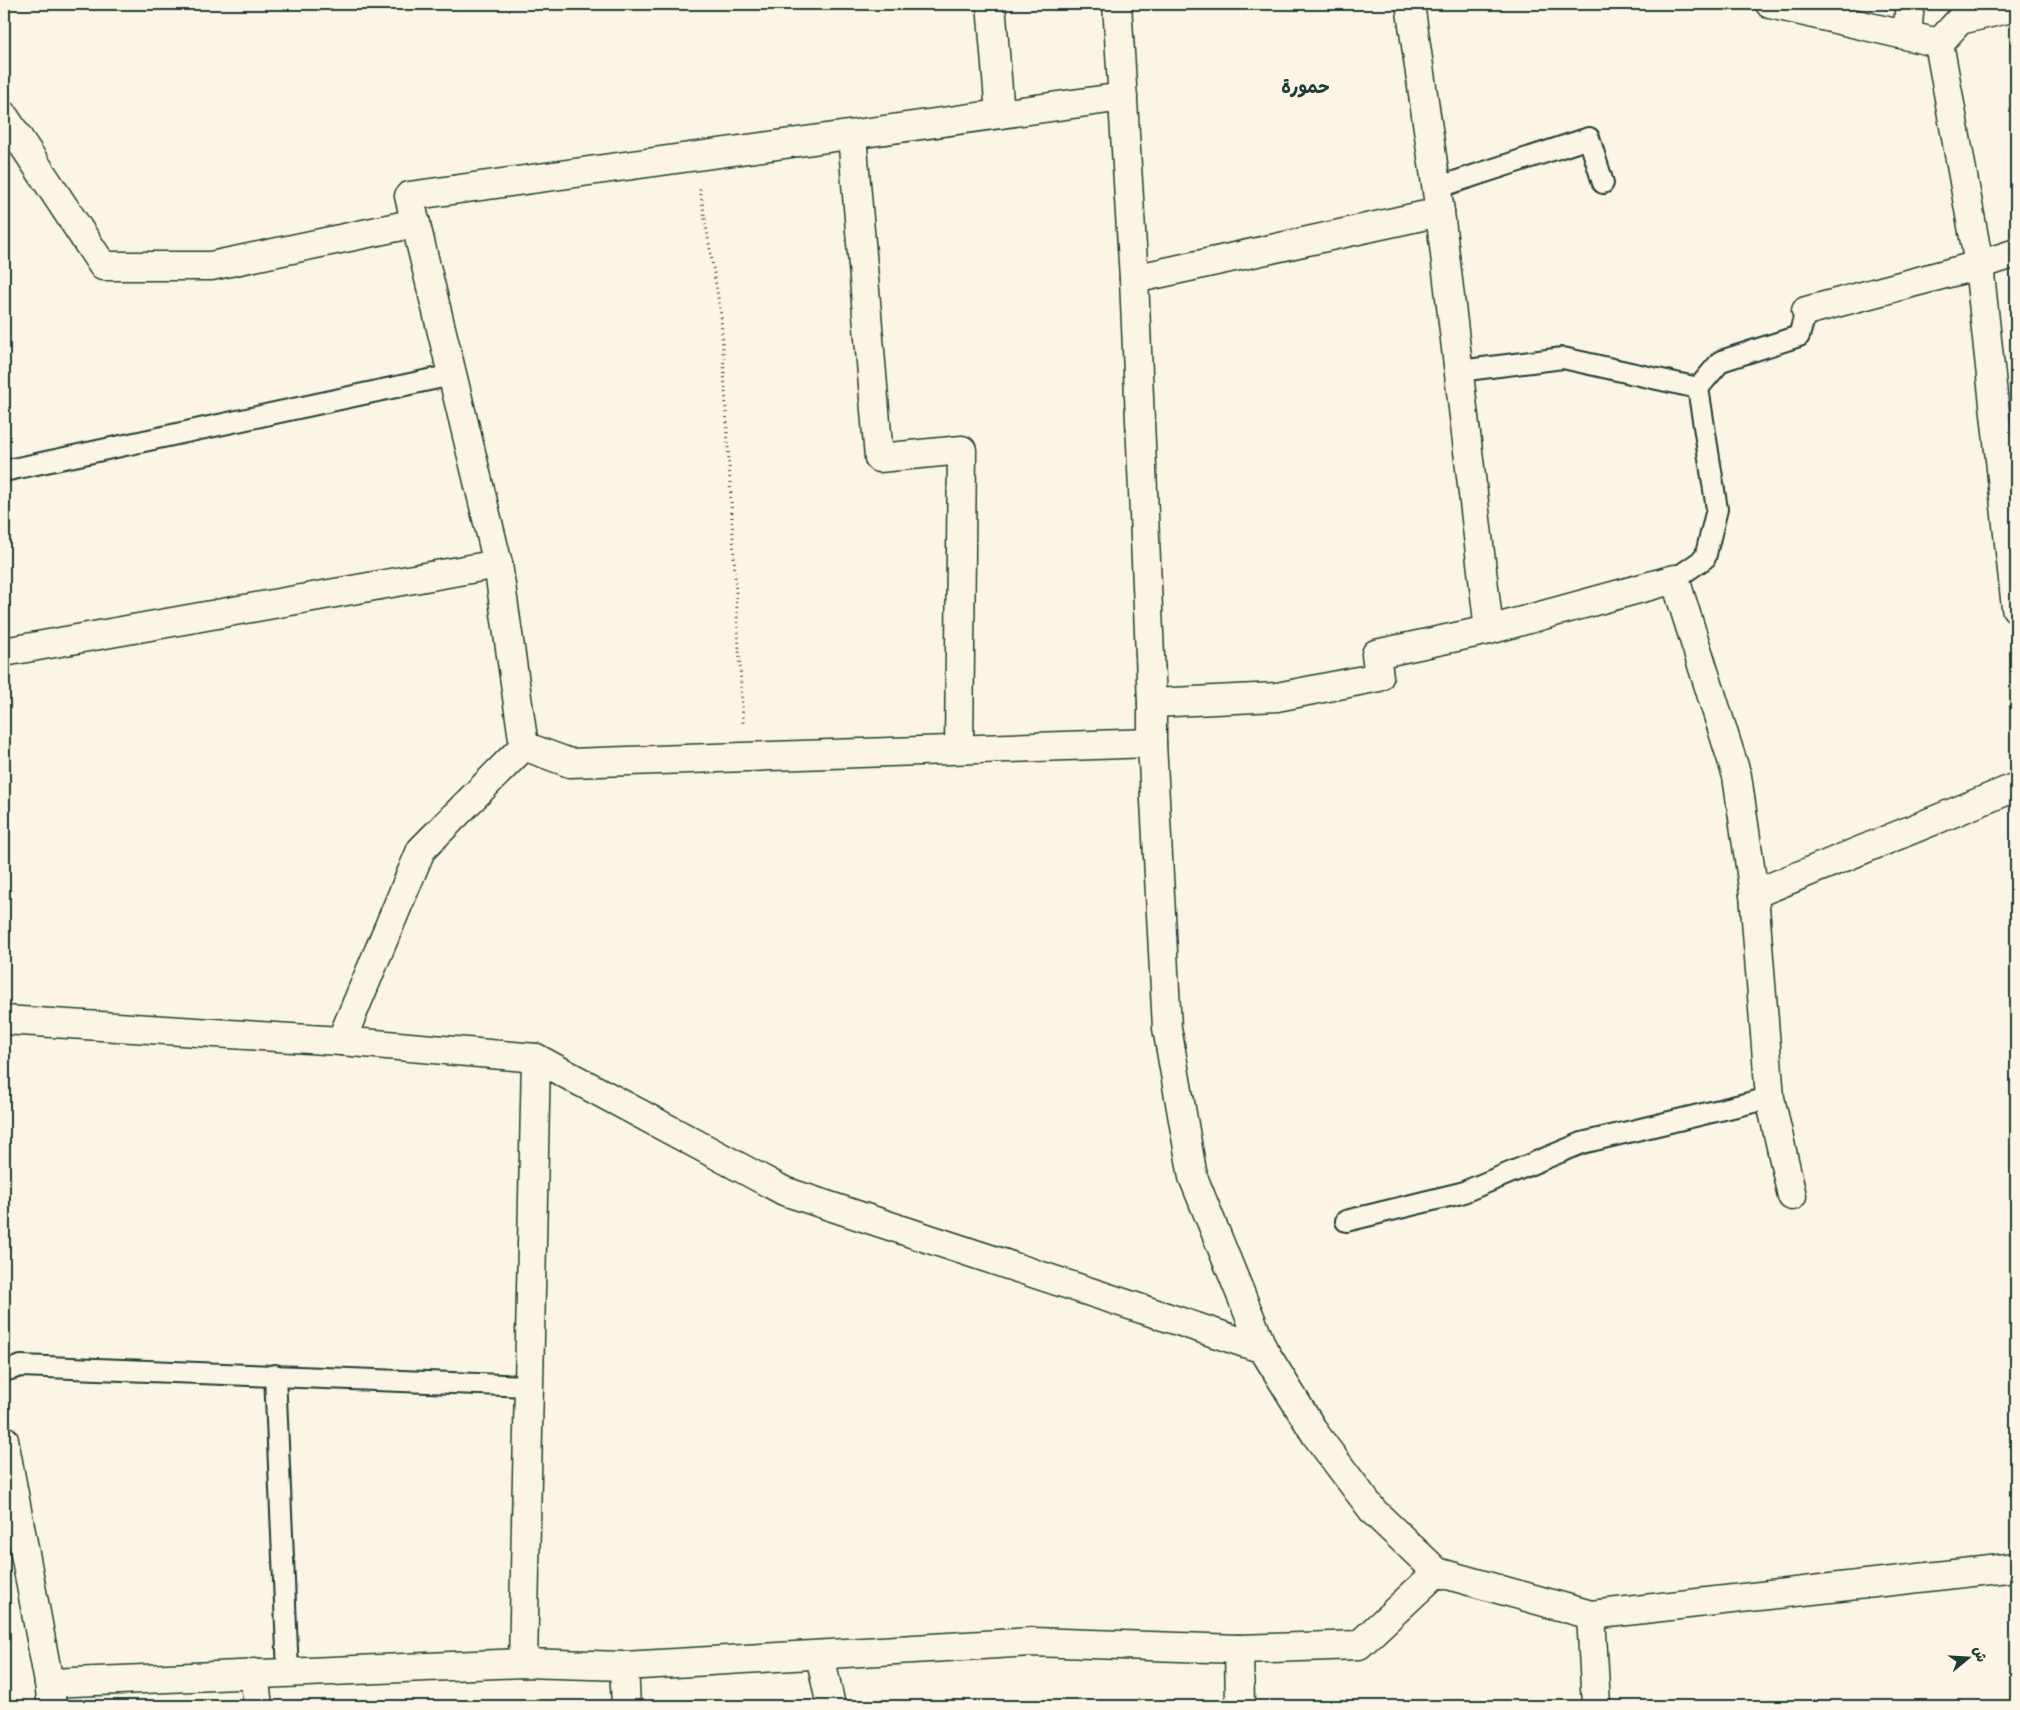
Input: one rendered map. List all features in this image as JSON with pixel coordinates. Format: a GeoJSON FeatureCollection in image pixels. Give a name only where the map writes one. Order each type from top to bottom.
{"type":"FeatureCollection","features":[{"type":"Feature","properties":{"kind":"street"},"geometry":{"type":"LineString","coordinates":[[991,4],[1000,114]]}},
{"type":"Feature","properties":{"kind":"street"},"geometry":{"type":"LineString","coordinates":[[1117,4],[1134,280],[1152,704],[1152,743],[1167,1028],[1193,1177],[1263,1349],[1316,1435],[1374,1512],[1437,1572],[1590,1615],[2016,1567]]}},
{"type":"Feature","properties":{"kind":"street"},"geometry":{"type":"LineString","coordinates":[[1410,4],[1438,200],[1489,630]]}},
{"type":"Feature","properties":{"kind":"street"},"geometry":{"type":"LineString","coordinates":[[1770,4],[1907,34],[1939,43]]}},
{"type":"Feature","properties":{"kind":"street"},"geometry":{"type":"LineString","coordinates":[[1907,34],[1910,4]]}},
{"type":"Feature","properties":{"kind":"street"},"geometry":{"type":"LineString","coordinates":[[1939,43],[1960,20],[2016,7]]}},
{"type":"Feature","properties":{"kind":"street"},"geometry":{"type":"LineString","coordinates":[[1939,43],[1979,265],[2016,608]]}},
{"type":"Feature","properties":{"kind":"street"},"geometry":{"type":"LineString","coordinates":[[524,746],[498,564],[409,196],[1123,97]]}},
{"type":"Feature","properties":{"kind":"street"},"geometry":{"type":"LineString","coordinates":[[4,116],[104,266],[210,266],[416,223]]}},
{"type":"Feature","properties":{"kind":"street"},"geometry":{"type":"LineString","coordinates":[[852,135],[879,458],[962,450],[959,749]]}},
{"type":"Feature","properties":{"kind":"street"},"geometry":{"type":"LineString","coordinates":[[1134,280],[1438,200]]}},
{"type":"Feature","properties":{"kind":"street"},"geometry":{"type":"LineString","coordinates":[[1806,311],[1979,265],[2016,253]]}},
{"type":"Feature","properties":{"kind":"street"},"geometry":{"type":"LineString","coordinates":[[4,652],[498,564]]}},
{"type":"Feature","properties":{"kind":"street"},"geometry":{"type":"LineString","coordinates":[[1152,704],[1277,697],[1379,677],[1376,654],[1489,630],[1675,579],[1737,776],[1754,894],[1770,1098],[1792,1196]]}},
{"type":"Feature","properties":{"kind":"street"},"geometry":{"type":"LineString","coordinates":[[524,746],[570,764],[1152,743]]}},
{"type":"Feature","properties":{"kind":"street"},"geometry":{"type":"LineString","coordinates":[[342,1041],[421,850],[524,746]]}},
{"type":"Feature","properties":{"kind":"street"},"geometry":{"type":"LineString","coordinates":[[1754,894],[2016,787]]}},
{"type":"Feature","properties":{"kind":"street"},"geometry":{"type":"LineString","coordinates":[[4,1020],[342,1041],[536,1058],[784,1191],[1263,1349]]}},
{"type":"Feature","properties":{"kind":"street"},"geometry":{"type":"LineString","coordinates":[[523,1663],[536,1058]]}},
{"type":"Feature","properties":{"kind":"street"},"geometry":{"type":"LineString","coordinates":[[4,1440],[51,1695],[254,1673],[523,1663],[624,1666],[1032,1642],[1239,1649],[1359,1645],[1437,1572]]}},
{"type":"Feature","properties":{"kind":"street"},"geometry":{"type":"LineString","coordinates":[[1590,1615],[1596,1706]]}},
{"type":"Feature","properties":{"kind":"street"},"geometry":{"type":"LineString","coordinates":[[1239,1649],[1240,1706]]}},
{"type":"Feature","properties":{"kind":"street"},"geometry":{"type":"LineString","coordinates":[[820,1655],[831,1706]]}},
{"type":"Feature","properties":{"kind":"street"},"geometry":{"type":"LineString","coordinates":[[624,1666],[626,1706]]}},
{"type":"Feature","properties":{"kind":"street"},"geometry":{"type":"LineString","coordinates":[[254,1673],[258,1706]]}},
{"type":"Feature","properties":{"kind":"lane"},"geometry":{"type":"LineString","coordinates":[[1438,200],[1588,138],[1603,183]]}},
{"type":"Feature","properties":{"kind":"lane"},"geometry":{"type":"LineString","coordinates":[[1675,579],[1705,558],[1717,509],[1698,388],[1721,361],[1799,336],[1806,311]]}},
{"type":"Feature","properties":{"kind":"lane"},"geometry":{"type":"LineString","coordinates":[[1459,371],[1564,358],[1698,388]]}},
{"type":"Feature","properties":{"kind":"lane"},"geometry":{"type":"LineString","coordinates":[[4,471],[452,375]]}},
{"type":"Feature","properties":{"kind":"lane"},"geometry":{"type":"LineString","coordinates":[[1346,1221],[1461,1193],[1582,1142],[1770,1098]]}},
{"type":"Feature","properties":{"kind":"lane"},"geometry":{"type":"LineString","coordinates":[[4,1371],[21,1366],[529,1386]]}},
{"type":"Feature","properties":{"kind":"lane"},"geometry":{"type":"LineString","coordinates":[[275,1376],[288,1672]]}},
{"type":"Feature","properties":{"kind":"path"},"geometry":{"type":"LineString","coordinates":[[694,157],[721,316],[744,757]]}},
{"type":"Feature","properties":{"kind":"district","name":"حمورة"},"geometry":{"type":"Point","coordinates":[1305,85]}}]}
